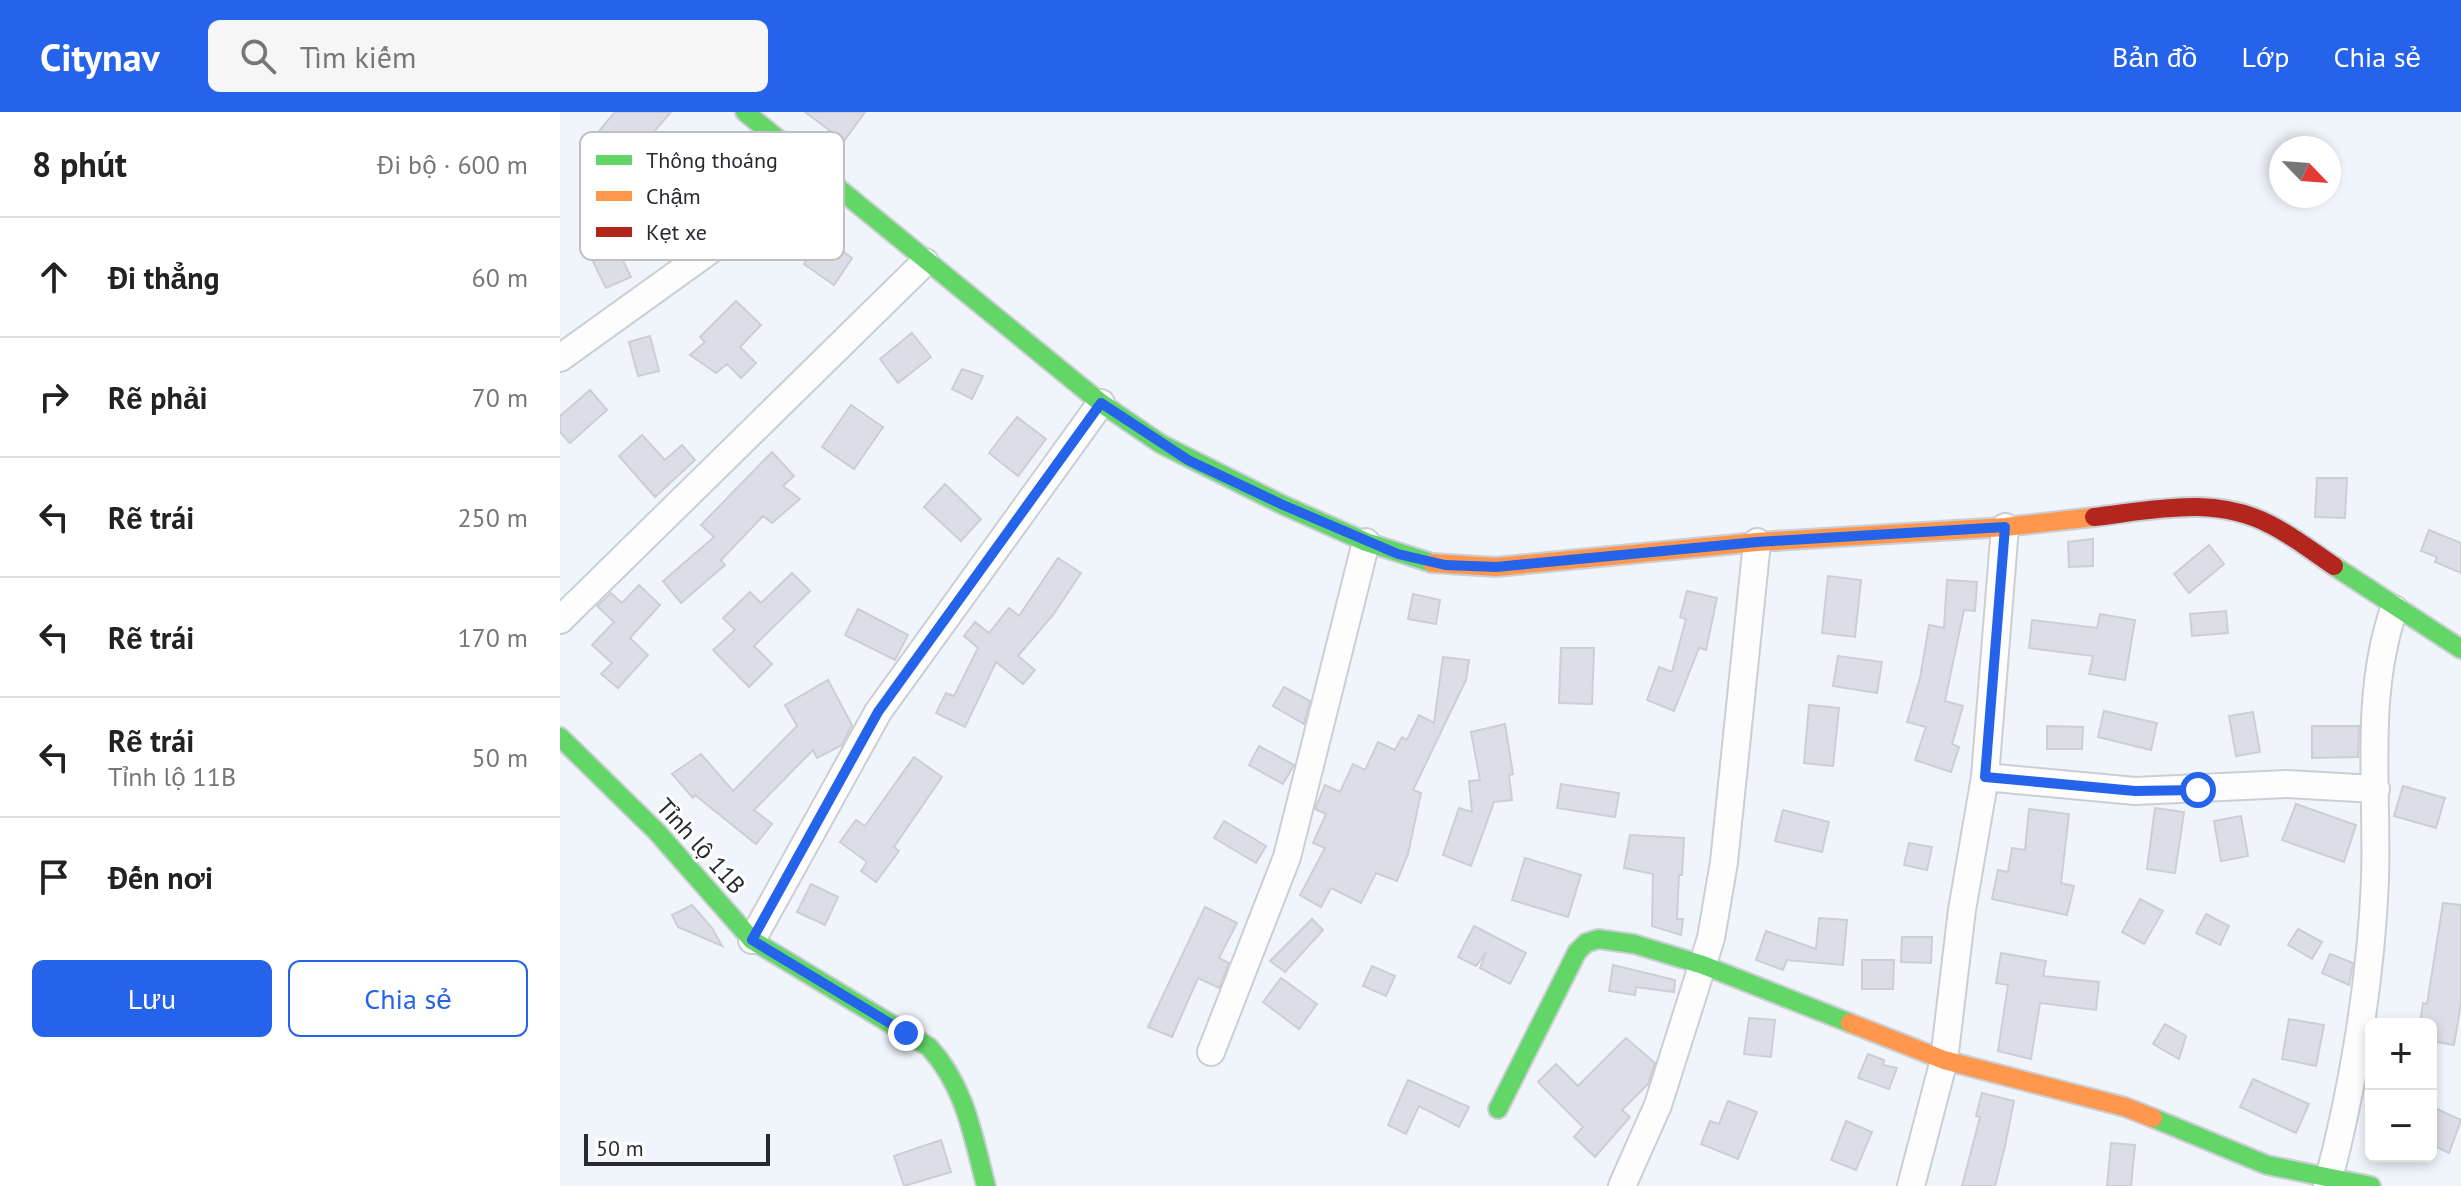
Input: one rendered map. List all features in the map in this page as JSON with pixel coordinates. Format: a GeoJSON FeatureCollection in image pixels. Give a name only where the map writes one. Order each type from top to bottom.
{"type":"FeatureCollection","features":[{"type":"Feature","properties":{"kind":"street"},"geometry":{"type":"LineString","coordinates":[[745,112],[769,132]]}},
{"type":"Feature","properties":{"kind":"street"},"geometry":{"type":"LineString","coordinates":[[844,195],[1101,403],[1188,460],[1366,542],[1422,561],[1468,567],[1757,542],[2005,527],[2198,505],[2222,507],[2270,524],[2394,609],[2461,649]]}},
{"type":"Feature","properties":{"kind":"street"},"geometry":{"type":"LineString","coordinates":[[560,358],[696,260]]}},
{"type":"Feature","properties":{"kind":"street"},"geometry":{"type":"LineString","coordinates":[[560,620],[925,262]]}},
{"type":"Feature","properties":{"kind":"street"},"geometry":{"type":"LineString","coordinates":[[752,940],[878,712],[1101,403]]}},
{"type":"Feature","properties":{"kind":"street"},"geometry":{"type":"LineString","coordinates":[[1911,1186],[1944,1060],[1962,910],[1985,777],[2005,527]]}},
{"type":"Feature","properties":{"kind":"street"},"geometry":{"type":"LineString","coordinates":[[1211,1052],[1290,845],[1366,542]]}},
{"type":"Feature","properties":{"kind":"street"},"geometry":{"type":"LineString","coordinates":[[1622,1186],[1658,1105],[1703,965],[1724,862],[1757,542]]}},
{"type":"Feature","properties":{"kind":"street"},"geometry":{"type":"LineString","coordinates":[[2328,1183],[2368,976],[2376,789],[2377,670],[2394,609]]}},
{"type":"Feature","properties":{"kind":"street","name":"Tỉnh lộ 11B"},"geometry":{"type":"LineString","coordinates":[[560,737],[646,821],[752,940],[929,1047],[943,1059],[958,1085],[986,1186]]}},
{"type":"Feature","properties":{"kind":"street"},"geometry":{"type":"LineString","coordinates":[[1985,777],[2135,791],[2287,784],[2376,789]]}},
{"type":"Feature","properties":{"kind":"street"},"geometry":{"type":"LineString","coordinates":[[1498,1109],[1568,969],[1586,943],[1611,939],[1703,965],[1944,1060],[2089,1095],[2157,1119],[2243,1157],[2328,1183],[2371,1186]]}},
{"type":"Feature","properties":{"kind":"building"},"geometry":{"type":"Polygon","coordinates":[[[615,112],[671,112],[654,132],[598,132],[615,112]]]}},
{"type":"Feature","properties":{"kind":"building"},"geometry":{"type":"Polygon","coordinates":[[[805,112],[865,112],[844,141],[844,132],[832,132],[805,112]]]}},
{"type":"Feature","properties":{"kind":"building"},"geometry":{"type":"Polygon","coordinates":[[[844,252],[852,258],[834,285],[804,264],[807,260],[844,260],[844,252]]]}},
{"type":"Feature","properties":{"kind":"building"},"geometry":{"type":"Polygon","coordinates":[[[592,260],[623,260],[631,277],[606,288],[592,260]]]}},
{"type":"Feature","properties":{"kind":"building"},"geometry":{"type":"Polygon","coordinates":[[[736,301],[761,325],[740,347],[756,363],[741,378],[727,364],[716,373],[690,355],[705,342],[700,337],[736,301]]]}},
{"type":"Feature","properties":{"kind":"building"},"geometry":{"type":"Polygon","coordinates":[[[912,333],[931,357],[898,383],[880,359],[912,333]]]}},
{"type":"Feature","properties":{"kind":"building"},"geometry":{"type":"Polygon","coordinates":[[[650,336],[659,371],[638,376],[629,342],[650,336]]]}},
{"type":"Feature","properties":{"kind":"building"},"geometry":{"type":"Polygon","coordinates":[[[962,369],[983,376],[972,399],[952,389],[962,369]]]}},
{"type":"Feature","properties":{"kind":"building"},"geometry":{"type":"Polygon","coordinates":[[[590,390],[607,410],[570,443],[560,432],[560,416],[590,390]]]}},
{"type":"Feature","properties":{"kind":"building"},"geometry":{"type":"Polygon","coordinates":[[[851,405],[883,427],[854,469],[822,447],[851,405]]]}},
{"type":"Feature","properties":{"kind":"building"},"geometry":{"type":"Polygon","coordinates":[[[1017,417],[1046,439],[1018,476],[989,453],[1017,417]]]}},
{"type":"Feature","properties":{"kind":"building"},"geometry":{"type":"Polygon","coordinates":[[[642,435],[665,460],[682,445],[695,460],[655,497],[619,456],[642,435]]]}},
{"type":"Feature","properties":{"kind":"building"},"geometry":{"type":"Polygon","coordinates":[[[772,452],[794,476],[783,486],[800,499],[772,523],[763,516],[721,560],[725,565],[681,603],[663,581],[714,537],[701,525],[772,452]]]}},
{"type":"Feature","properties":{"kind":"building"},"geometry":{"type":"Polygon","coordinates":[[[2317,478],[2347,478],[2345,518],[2315,517],[2317,478]]]}},
{"type":"Feature","properties":{"kind":"building"},"geometry":{"type":"Polygon","coordinates":[[[945,484],[981,519],[961,541],[924,507],[945,484]]]}},
{"type":"Feature","properties":{"kind":"building"},"geometry":{"type":"Polygon","coordinates":[[[2429,530],[2461,543],[2461,573],[2435,562],[2437,557],[2421,551],[2429,530]]]}},
{"type":"Feature","properties":{"kind":"building"},"geometry":{"type":"Polygon","coordinates":[[[2093,539],[2093,566],[2069,567],[2068,542],[2093,539]]]}},
{"type":"Feature","properties":{"kind":"building"},"geometry":{"type":"Polygon","coordinates":[[[2209,545],[2224,564],[2189,593],[2174,574],[2209,545]]]}},
{"type":"Feature","properties":{"kind":"building"},"geometry":{"type":"Polygon","coordinates":[[[1058,558],[1081,573],[1053,615],[1018,656],[1035,670],[1023,684],[996,662],[965,727],[936,713],[946,693],[954,696],[978,648],[964,636],[975,622],[989,633],[1009,608],[1019,616],[1058,558]]]}},
{"type":"Feature","properties":{"kind":"building"},"geometry":{"type":"Polygon","coordinates":[[[792,573],[810,591],[754,646],[772,664],[749,687],[713,650],[735,630],[723,618],[750,592],[761,603],[792,573]]]}},
{"type":"Feature","properties":{"kind":"building"},"geometry":{"type":"Polygon","coordinates":[[[1828,576],[1861,580],[1855,637],[1822,633],[1828,576]]]}},
{"type":"Feature","properties":{"kind":"building"},"geometry":{"type":"Polygon","coordinates":[[[1947,580],[1977,582],[1975,611],[1964,610],[1945,701],[1963,706],[1952,744],[1959,747],[1951,772],[1915,760],[1926,727],[1907,722],[1920,678],[1929,625],[1944,628],[1947,580]]]}},
{"type":"Feature","properties":{"kind":"building"},"geometry":{"type":"Polygon","coordinates":[[[639,585],[660,605],[630,638],[648,655],[618,688],[601,674],[612,663],[592,645],[614,622],[597,606],[611,593],[622,603],[639,585]]]}},
{"type":"Feature","properties":{"kind":"building"},"geometry":{"type":"Polygon","coordinates":[[[1687,591],[1717,598],[1706,650],[1699,648],[1674,711],[1647,700],[1659,667],[1672,672],[1686,619],[1680,617],[1687,591]]]}},
{"type":"Feature","properties":{"kind":"building"},"geometry":{"type":"Polygon","coordinates":[[[1413,594],[1440,600],[1436,624],[1408,619],[1413,594]]]}},
{"type":"Feature","properties":{"kind":"building"},"geometry":{"type":"Polygon","coordinates":[[[858,609],[908,635],[895,660],[845,635],[858,609]]]}},
{"type":"Feature","properties":{"kind":"building"},"geometry":{"type":"Polygon","coordinates":[[[2226,611],[2228,633],[2192,636],[2190,614],[2226,611]]]}},
{"type":"Feature","properties":{"kind":"building"},"geometry":{"type":"Polygon","coordinates":[[[2100,614],[2135,620],[2125,680],[2089,674],[2093,656],[2029,648],[2032,620],[2097,628],[2100,614]]]}},
{"type":"Feature","properties":{"kind":"building"},"geometry":{"type":"Polygon","coordinates":[[[1561,648],[1594,648],[1592,704],[1559,703],[1561,648]]]}},
{"type":"Feature","properties":{"kind":"building"},"geometry":{"type":"Polygon","coordinates":[[[1838,656],[1882,662],[1877,693],[1833,686],[1838,656]]]}},
{"type":"Feature","properties":{"kind":"building"},"geometry":{"type":"Polygon","coordinates":[[[1443,657],[1469,660],[1466,680],[1413,790],[1421,793],[1408,854],[1397,881],[1376,873],[1361,903],[1331,888],[1321,907],[1300,895],[1325,848],[1313,843],[1326,814],[1315,809],[1325,785],[1340,792],[1353,764],[1365,770],[1378,742],[1395,750],[1402,737],[1407,740],[1419,715],[1434,723],[1443,657]]]}},
{"type":"Feature","properties":{"kind":"building"},"geometry":{"type":"Polygon","coordinates":[[[828,680],[852,725],[842,745],[817,758],[813,750],[754,810],[772,824],[756,844],[695,795],[693,798],[672,774],[701,754],[733,791],[797,726],[785,705],[828,680]]]}},
{"type":"Feature","properties":{"kind":"building"},"geometry":{"type":"Polygon","coordinates":[[[1284,687],[1310,701],[1304,724],[1273,706],[1284,687]]]}},
{"type":"Feature","properties":{"kind":"building"},"geometry":{"type":"Polygon","coordinates":[[[1809,705],[1839,708],[1833,766],[1804,763],[1809,705]]]}},
{"type":"Feature","properties":{"kind":"building"},"geometry":{"type":"Polygon","coordinates":[[[2104,711],[2157,723],[2151,750],[2098,737],[2104,711]]]}},
{"type":"Feature","properties":{"kind":"building"},"geometry":{"type":"Polygon","coordinates":[[[2253,712],[2260,752],[2236,756],[2229,716],[2253,712]]]}},
{"type":"Feature","properties":{"kind":"building"},"geometry":{"type":"Polygon","coordinates":[[[1505,724],[1513,774],[1509,775],[1512,800],[1494,802],[1471,866],[1443,855],[1459,808],[1472,812],[1469,781],[1480,780],[1471,732],[1505,724]]]}},
{"type":"Feature","properties":{"kind":"building"},"geometry":{"type":"Polygon","coordinates":[[[2047,726],[2083,727],[2082,749],[2047,749],[2047,726]]]}},
{"type":"Feature","properties":{"kind":"building"},"geometry":{"type":"Polygon","coordinates":[[[2312,726],[2359,726],[2358,757],[2312,758],[2312,726]]]}},
{"type":"Feature","properties":{"kind":"building"},"geometry":{"type":"Polygon","coordinates":[[[1259,746],[1294,765],[1283,784],[1249,765],[1259,746]]]}},
{"type":"Feature","properties":{"kind":"building"},"geometry":{"type":"Polygon","coordinates":[[[914,757],[942,777],[894,847],[899,851],[876,882],[861,871],[867,862],[840,842],[856,820],[865,826],[914,757]]]}},
{"type":"Feature","properties":{"kind":"building"},"geometry":{"type":"Polygon","coordinates":[[[1561,784],[1619,793],[1615,817],[1557,808],[1561,784]]]}},
{"type":"Feature","properties":{"kind":"building"},"geometry":{"type":"Polygon","coordinates":[[[2403,786],[2445,798],[2436,828],[2394,816],[2403,786]]]}},
{"type":"Feature","properties":{"kind":"building"},"geometry":{"type":"Polygon","coordinates":[[[2296,804],[2356,825],[2344,862],[2282,840],[2296,804]]]}},
{"type":"Feature","properties":{"kind":"building"},"geometry":{"type":"Polygon","coordinates":[[[2155,808],[2184,812],[2175,873],[2147,869],[2155,808]]]}},
{"type":"Feature","properties":{"kind":"building"},"geometry":{"type":"Polygon","coordinates":[[[2029,809],[2069,814],[2061,883],[2074,886],[2067,915],[1992,899],[1998,870],[2008,872],[2012,848],[2025,850],[2029,809]]]}},
{"type":"Feature","properties":{"kind":"building"},"geometry":{"type":"Polygon","coordinates":[[[1783,810],[1829,822],[1822,852],[1775,841],[1783,810]]]}},
{"type":"Feature","properties":{"kind":"building"},"geometry":{"type":"Polygon","coordinates":[[[2241,816],[2248,856],[2221,861],[2214,821],[2241,816]]]}},
{"type":"Feature","properties":{"kind":"building"},"geometry":{"type":"Polygon","coordinates":[[[1224,821],[1266,846],[1256,863],[1214,838],[1224,821]]]}},
{"type":"Feature","properties":{"kind":"building"},"geometry":{"type":"Polygon","coordinates":[[[1630,835],[1684,838],[1677,919],[1683,919],[1681,935],[1652,926],[1653,874],[1624,868],[1630,835]]]}},
{"type":"Feature","properties":{"kind":"building"},"geometry":{"type":"Polygon","coordinates":[[[1909,843],[1932,847],[1927,870],[1904,865],[1909,843]]]}},
{"type":"Feature","properties":{"kind":"building"},"geometry":{"type":"Polygon","coordinates":[[[1525,858],[1581,875],[1568,917],[1512,900],[1525,858]]]}},
{"type":"Feature","properties":{"kind":"building"},"geometry":{"type":"Polygon","coordinates":[[[811,884],[838,897],[825,925],[797,912],[811,884]]]}},
{"type":"Feature","properties":{"kind":"building"},"geometry":{"type":"Polygon","coordinates":[[[2140,899],[2163,911],[2144,944],[2122,932],[2140,899]]]}},
{"type":"Feature","properties":{"kind":"building"},"geometry":{"type":"Polygon","coordinates":[[[2443,903],[2461,905],[2461,1003],[2454,1045],[2437,1042],[2437,1018],[2421,1018],[2423,1003],[2427,1004],[2443,903]]]}},
{"type":"Feature","properties":{"kind":"building"},"geometry":{"type":"Polygon","coordinates":[[[692,905],[712,928],[722,946],[678,927],[672,915],[692,905]]]}},
{"type":"Feature","properties":{"kind":"building"},"geometry":{"type":"Polygon","coordinates":[[[1205,907],[1237,923],[1219,958],[1229,963],[1219,988],[1198,978],[1172,1037],[1148,1027],[1205,907]]]}},
{"type":"Feature","properties":{"kind":"building"},"geometry":{"type":"Polygon","coordinates":[[[2206,914],[2229,926],[2220,945],[2196,933],[2206,914]]]}},
{"type":"Feature","properties":{"kind":"building"},"geometry":{"type":"Polygon","coordinates":[[[1819,918],[1847,920],[1843,965],[1787,960],[1783,970],[1756,960],[1766,931],[1816,949],[1819,918]]]}},
{"type":"Feature","properties":{"kind":"building"},"geometry":{"type":"Polygon","coordinates":[[[1312,919],[1323,930],[1285,972],[1270,961],[1312,919]]]}},
{"type":"Feature","properties":{"kind":"building"},"geometry":{"type":"Polygon","coordinates":[[[1474,926],[1526,953],[1510,984],[1480,968],[1486,952],[1476,966],[1458,957],[1474,926]]]}},
{"type":"Feature","properties":{"kind":"building"},"geometry":{"type":"Polygon","coordinates":[[[2298,929],[2322,942],[2312,959],[2288,945],[2298,929]]]}},
{"type":"Feature","properties":{"kind":"building"},"geometry":{"type":"Polygon","coordinates":[[[1902,937],[1932,937],[1931,963],[1901,962],[1902,937]]]}},
{"type":"Feature","properties":{"kind":"building"},"geometry":{"type":"Polygon","coordinates":[[[2001,953],[2046,961],[2043,976],[2099,982],[2096,1010],[2040,1003],[2031,1059],[1998,1051],[2008,985],[1996,983],[2001,953]]]}},
{"type":"Feature","properties":{"kind":"building"},"geometry":{"type":"Polygon","coordinates":[[[2330,954],[2353,963],[2349,985],[2322,973],[2330,954]]]}},
{"type":"Feature","properties":{"kind":"building"},"geometry":{"type":"Polygon","coordinates":[[[1862,960],[1894,960],[1893,989],[1862,989],[1862,960]]]}},
{"type":"Feature","properties":{"kind":"building"},"geometry":{"type":"Polygon","coordinates":[[[1613,965],[1675,980],[1674,992],[1636,987],[1635,995],[1609,991],[1613,965]]]}},
{"type":"Feature","properties":{"kind":"building"},"geometry":{"type":"Polygon","coordinates":[[[1372,966],[1395,976],[1386,996],[1363,986],[1372,966]]]}},
{"type":"Feature","properties":{"kind":"building"},"geometry":{"type":"Polygon","coordinates":[[[1281,978],[1317,1004],[1299,1029],[1263,1002],[1281,978]]]}},
{"type":"Feature","properties":{"kind":"building"},"geometry":{"type":"Polygon","coordinates":[[[1749,1018],[1775,1020],[1771,1057],[1744,1054],[1749,1018]]]}},
{"type":"Feature","properties":{"kind":"building"},"geometry":{"type":"Polygon","coordinates":[[[2289,1019],[2324,1025],[2316,1066],[2282,1059],[2289,1019]]]}},
{"type":"Feature","properties":{"kind":"building"},"geometry":{"type":"Polygon","coordinates":[[[2165,1024],[2186,1036],[2179,1059],[2153,1044],[2165,1024]]]}},
{"type":"Feature","properties":{"kind":"building"},"geometry":{"type":"Polygon","coordinates":[[[1626,1038],[1655,1063],[1648,1084],[1622,1110],[1630,1117],[1595,1157],[1574,1137],[1583,1127],[1538,1082],[1556,1064],[1578,1086],[1626,1038]]]}},
{"type":"Feature","properties":{"kind":"building"},"geometry":{"type":"Polygon","coordinates":[[[1868,1054],[1884,1060],[1883,1065],[1897,1068],[1889,1089],[1858,1078],[1868,1054]]]}},
{"type":"Feature","properties":{"kind":"building"},"geometry":{"type":"Polygon","coordinates":[[[2253,1079],[2309,1104],[2296,1133],[2240,1107],[2253,1079]]]}},
{"type":"Feature","properties":{"kind":"building"},"geometry":{"type":"Polygon","coordinates":[[[1408,1080],[1469,1107],[1459,1127],[1419,1106],[1406,1134],[1388,1125],[1408,1080]]]}},
{"type":"Feature","properties":{"kind":"building"},"geometry":{"type":"Polygon","coordinates":[[[1982,1093],[2014,1101],[2005,1146],[1995,1186],[1962,1186],[1980,1117],[1976,1116],[1982,1093]]]}},
{"type":"Feature","properties":{"kind":"building"},"geometry":{"type":"Polygon","coordinates":[[[1728,1101],[1757,1112],[1738,1159],[1701,1144],[1710,1121],[1719,1124],[1728,1101]]]}},
{"type":"Feature","properties":{"kind":"building"},"geometry":{"type":"Polygon","coordinates":[[[2437,1109],[2461,1120],[2449,1153],[2437,1147],[2437,1109]]]}},
{"type":"Feature","properties":{"kind":"building"},"geometry":{"type":"Polygon","coordinates":[[[1846,1121],[1872,1132],[1856,1170],[1831,1160],[1846,1121]]]}},
{"type":"Feature","properties":{"kind":"building"},"geometry":{"type":"Polygon","coordinates":[[[941,1140],[951,1172],[904,1186],[894,1156],[941,1140]]]}},
{"type":"Feature","properties":{"kind":"building"},"geometry":{"type":"Polygon","coordinates":[[[2111,1143],[2135,1145],[2131,1186],[2107,1186],[2111,1143]]]}},
{"type":"Feature","properties":{"kind":"traffic: fast"},"geometry":{"type":"LineString","coordinates":[[745,112],[769,132]]}},
{"type":"Feature","properties":{"kind":"traffic: fast"},"geometry":{"type":"LineString","coordinates":[[844,193],[1101,403],[1161,444],[1283,505],[1366,542],[1432,563]]}},
{"type":"Feature","properties":{"kind":"traffic: fast"},"geometry":{"type":"LineString","coordinates":[[2334,566],[2461,649]]}},
{"type":"Feature","properties":{"kind":"traffic: fast"},"geometry":{"type":"LineString","coordinates":[[560,737],[657,832],[752,940],[929,1047],[959,1095],[972,1130],[986,1186]]}},
{"type":"Feature","properties":{"kind":"traffic: fast"},"geometry":{"type":"LineString","coordinates":[[1498,1109],[1577,952],[1586,943],[1598,939],[1634,944],[1703,965],[1850,1023]]}},
{"type":"Feature","properties":{"kind":"traffic: fast"},"geometry":{"type":"LineString","coordinates":[[2153,1118],[2267,1165],[2371,1186]]}},
{"type":"Feature","properties":{"kind":"traffic: slow"},"geometry":{"type":"LineString","coordinates":[[1432,563],[1496,567],[1757,542],[2005,527],[2094,517]]}},
{"type":"Feature","properties":{"kind":"traffic: slow"},"geometry":{"type":"LineString","coordinates":[[1850,1023],[1944,1060],[2125,1107],[2153,1118]]}},
{"type":"Feature","properties":{"kind":"traffic: jam"},"geometry":{"type":"LineString","coordinates":[[2094,517],[2184,507],[2228,510],[2271,525],[2334,566]]}},
{"type":"Feature","properties":{"kind":"route"},"geometry":{"type":"LineString","coordinates":[[906,1033],[752,940],[852,754],[878,712],[1101,403],[1188,460],[1283,505],[1398,554],[1445,565],[1496,567],[1757,542],[2005,527],[1985,777],[2135,791],[2198,790]]}}]}
